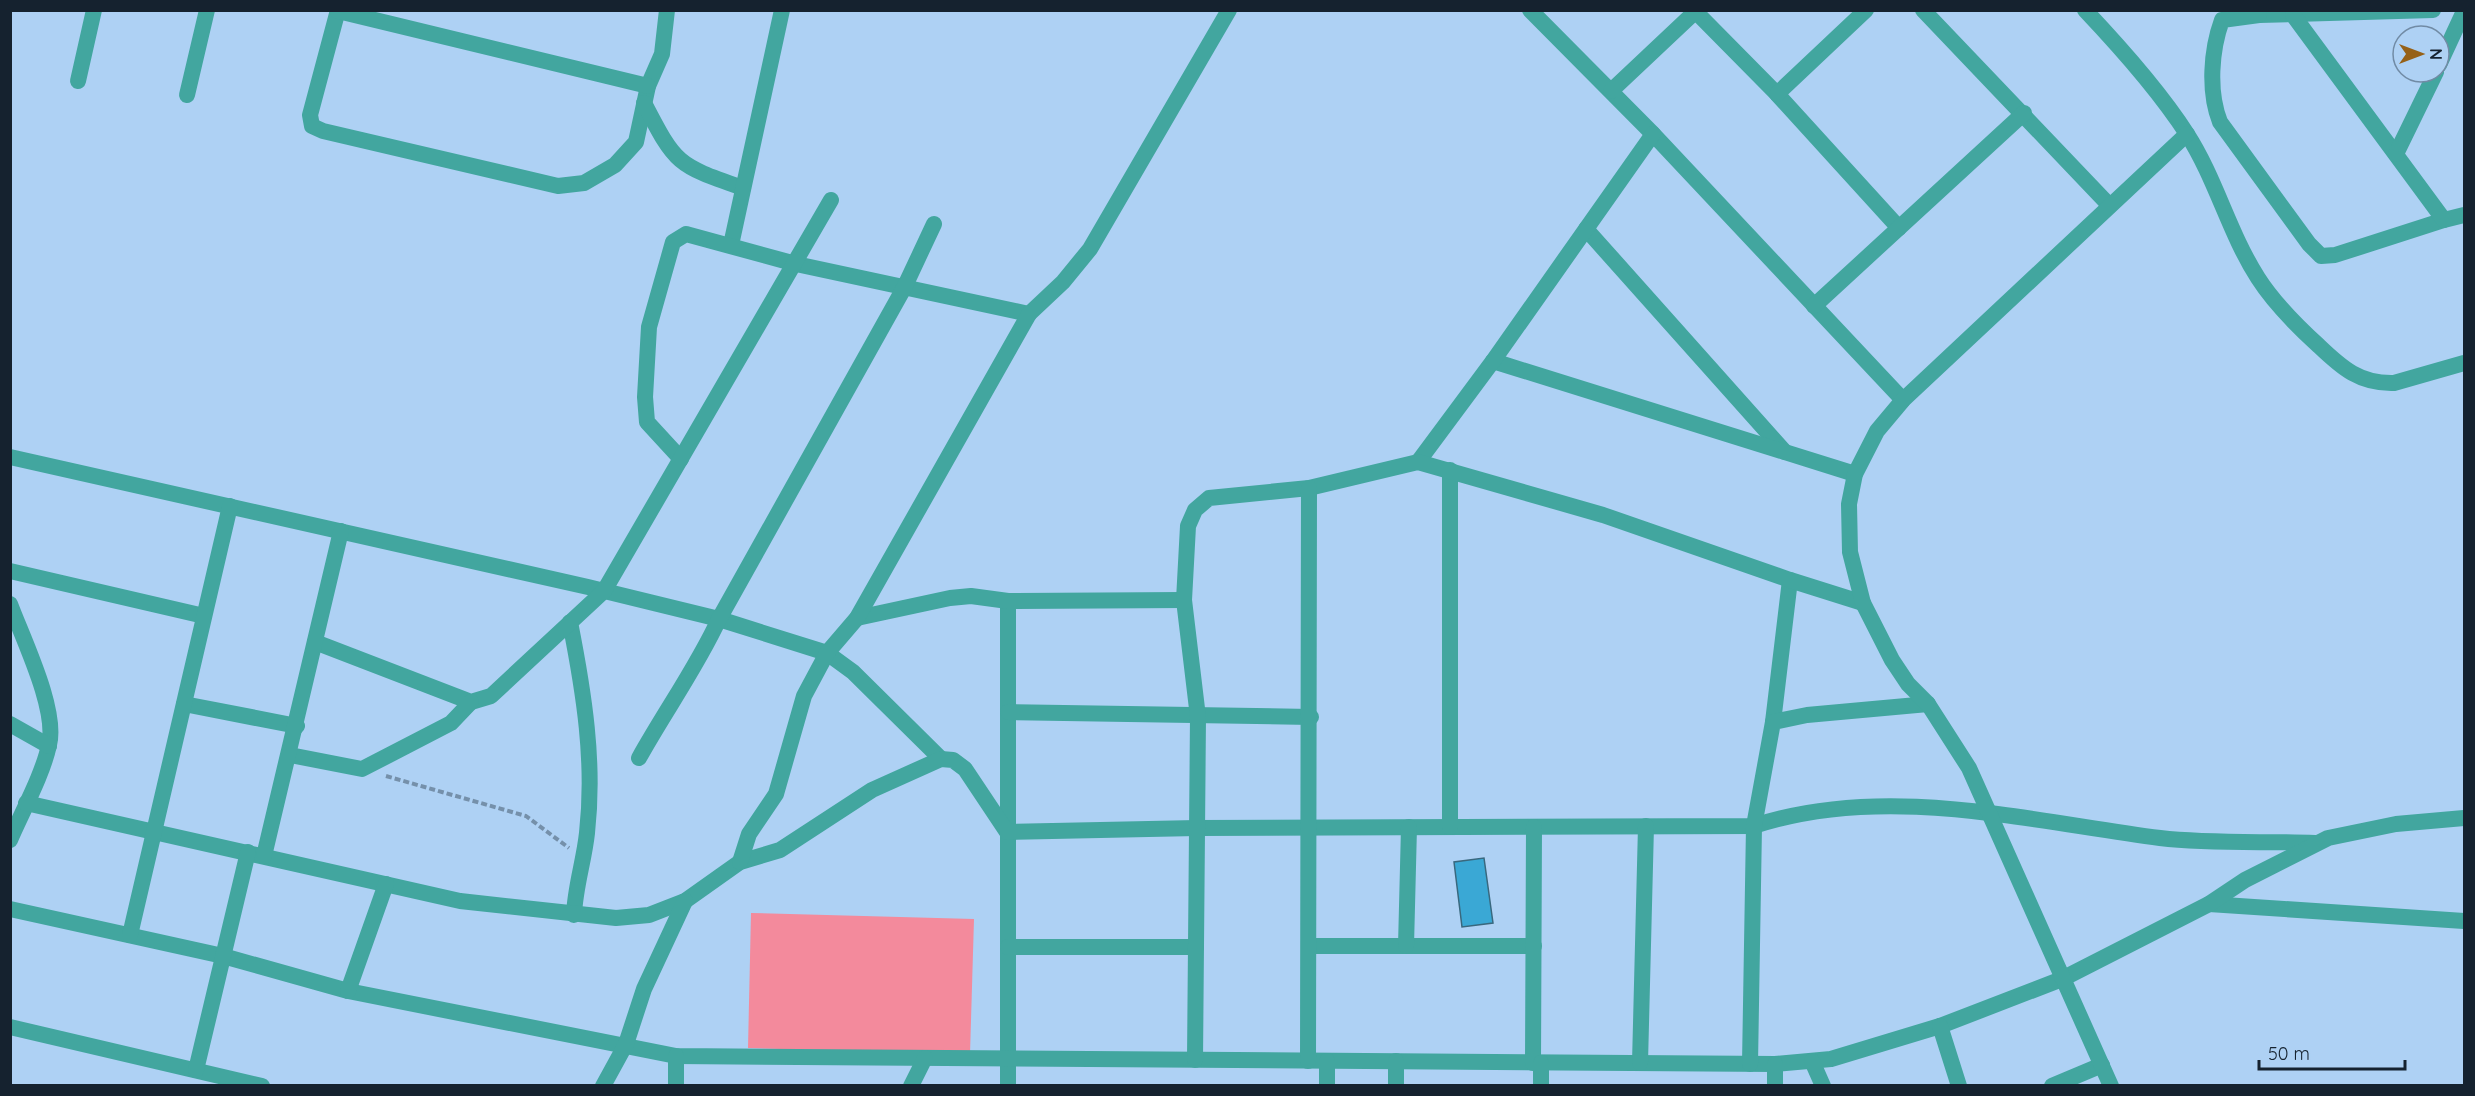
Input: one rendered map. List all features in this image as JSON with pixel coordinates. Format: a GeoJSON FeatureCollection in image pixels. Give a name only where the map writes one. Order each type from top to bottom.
{"type":"FeatureCollection","features":[{"type":"Feature","properties":{"kind":"street"},"geometry":{"type":"LineString","coordinates":[[78,81],[94,10]]}},
{"type":"Feature","properties":{"kind":"street"},"geometry":{"type":"LineString","coordinates":[[187,95],[207,10]]}},
{"type":"Feature","properties":{"kind":"street"},"geometry":{"type":"LineString","coordinates":[[648,86],[338,11],[310,115],[312,126],[323,131],[558,186],[584,183],[615,165],[636,142],[648,86],[662,54],[667,10]]}},
{"type":"Feature","properties":{"kind":"street"},"geometry":{"type":"LineString","coordinates":[[730,245],[782,10]]}},
{"type":"Feature","properties":{"kind":"street"},"geometry":{"type":"LineString","coordinates":[[740,862],[749,834],[776,794],[804,696],[827,653],[857,618],[1029,314],[1064,282],[1090,249],[1229,10]]}},
{"type":"Feature","properties":{"kind":"street"},"geometry":{"type":"LineString","coordinates":[[1530,10],[1653,134],[1903,400]]}},
{"type":"Feature","properties":{"kind":"street"},"geometry":{"type":"LineString","coordinates":[[1777,94],[1866,10]]}},
{"type":"Feature","properties":{"kind":"street"},"geometry":{"type":"LineString","coordinates":[[1923,10],[2024,113],[2109,205]]}},
{"type":"Feature","properties":{"kind":"street"},"geometry":{"type":"LineString","coordinates":[[2085,10],[2118,45],[2187,134],[2258,278],[2301,329],[2348,373],[2369,381],[2394,383],[2464,363]]}},
{"type":"Feature","properties":{"kind":"street"},"geometry":{"type":"LineString","coordinates":[[2433,10],[2293,15],[2259,13],[2222,20],[2216,35],[2213,106],[2220,122],[2309,244],[2321,256],[2335,255],[2464,215]]}},
{"type":"Feature","properties":{"kind":"street"},"geometry":{"type":"LineString","coordinates":[[1611,91],[1697,11],[1777,94],[1899,228]]}},
{"type":"Feature","properties":{"kind":"street"},"geometry":{"type":"LineString","coordinates":[[2451,40],[2464,12]]}},
{"type":"Feature","properties":{"kind":"street"},"geometry":{"type":"LineString","coordinates":[[2293,15],[2444,220]]}},
{"type":"Feature","properties":{"kind":"street"},"geometry":{"type":"LineString","coordinates":[[2396,154],[2430,84]]}},
{"type":"Feature","properties":{"kind":"street"},"geometry":{"type":"LineString","coordinates":[[644,103],[672,154],[686,167],[743,188]]}},
{"type":"Feature","properties":{"kind":"street"},"geometry":{"type":"LineString","coordinates":[[1814,306],[2024,113]]}},
{"type":"Feature","properties":{"kind":"street"},"geometry":{"type":"LineString","coordinates":[[1418,462],[1493,361],[1653,134]]}},
{"type":"Feature","properties":{"kind":"street"},"geometry":{"type":"LineString","coordinates":[[2111,1086],[1969,768],[1928,704],[1908,684],[1892,660],[1863,603],[1850,552],[1847,526],[1855,474],[1877,431],[1903,400],[2187,134]]}},
{"type":"Feature","properties":{"kind":"street"},"geometry":{"type":"LineString","coordinates":[[290,755],[362,770],[451,723],[471,702],[491,696],[604,591],[796,264],[831,200]]}},
{"type":"Feature","properties":{"kind":"street"},"geometry":{"type":"LineString","coordinates":[[639,758],[670,702],[703,653],[719,619],[904,288],[934,224]]}},
{"type":"Feature","properties":{"kind":"street"},"geometry":{"type":"LineString","coordinates":[[1586,229],[1785,452]]}},
{"type":"Feature","properties":{"kind":"street"},"geometry":{"type":"LineString","coordinates":[[681,459],[647,422],[645,397],[649,327],[673,242],[677,237],[686,234],[796,264],[1029,314]]}},
{"type":"Feature","properties":{"kind":"street"},"geometry":{"type":"LineString","coordinates":[[1493,361],[1855,474]]}},
{"type":"Feature","properties":{"kind":"street"},"geometry":{"type":"LineString","coordinates":[[10,457],[604,591],[719,619],[827,653],[853,672],[941,759]]}},
{"type":"Feature","properties":{"kind":"street"},"geometry":{"type":"LineString","coordinates":[[1195,1060],[1198,717],[1184,600],[1188,526],[1195,510],[1209,498],[1310,488],[1418,462],[1603,515],[1863,603]]}},
{"type":"Feature","properties":{"kind":"street"},"geometry":{"type":"LineString","coordinates":[[1450,470],[1450,827]]}},
{"type":"Feature","properties":{"kind":"street"},"geometry":{"type":"LineString","coordinates":[[1308,1061],[1310,488]]}},
{"type":"Feature","properties":{"kind":"street"},"geometry":{"type":"LineString","coordinates":[[130,935],[230,506]]}},
{"type":"Feature","properties":{"kind":"street"},"geometry":{"type":"LineString","coordinates":[[196,1070],[223,956],[290,755],[341,531]]}},
{"type":"Feature","properties":{"kind":"street"},"geometry":{"type":"LineString","coordinates":[[10,571],[204,616]]}},
{"type":"Feature","properties":{"kind":"street"},"geometry":{"type":"LineString","coordinates":[[1750,1064],[1754,826],[1773,722],[1790,580]]}},
{"type":"Feature","properties":{"kind":"street"},"geometry":{"type":"LineString","coordinates":[[857,618],[950,597],[971,596],[1008,601],[1184,600]]}},
{"type":"Feature","properties":{"kind":"street"},"geometry":{"type":"LineString","coordinates":[[1008,601],[1008,1086]]}},
{"type":"Feature","properties":{"kind":"street"},"geometry":{"type":"LineString","coordinates":[[10,604],[48,707],[51,726],[49,746],[10,840]]}},
{"type":"Feature","properties":{"kind":"street"},"geometry":{"type":"LineString","coordinates":[[570,622],[589,728],[588,813],[575,888],[574,915]]}},
{"type":"Feature","properties":{"kind":"street"},"geometry":{"type":"LineString","coordinates":[[315,642],[471,702]]}},
{"type":"Feature","properties":{"kind":"street"},"geometry":{"type":"LineString","coordinates":[[184,704],[297,726]]}},
{"type":"Feature","properties":{"kind":"street"},"geometry":{"type":"LineString","coordinates":[[1773,722],[1807,715],[1928,704]]}},
{"type":"Feature","properties":{"kind":"street"},"geometry":{"type":"LineString","coordinates":[[1008,712],[1198,717],[1311,717]]}},
{"type":"Feature","properties":{"kind":"street"},"geometry":{"type":"LineString","coordinates":[[10,724],[49,746]]}},
{"type":"Feature","properties":{"kind":"street"},"geometry":{"type":"LineString","coordinates":[[26,803],[460,901],[616,918],[649,915],[685,901],[740,862],[780,850],[872,790],[941,759],[953,760],[965,770],[1007,832]]}},
{"type":"Feature","properties":{"kind":"street"},"geometry":{"type":"LineString","coordinates":[[1007,832],[1197,828],[1754,826],[1783,816],[1826,809],[1941,806],[1991,815],[2164,838],[2317,843]]}},
{"type":"Feature","properties":{"kind":"street"},"geometry":{"type":"LineString","coordinates":[[10,909],[223,956],[348,991],[626,1044],[676,1056],[1775,1064],[1831,1059],[1940,1026],[2062,979],[2209,904],[2245,880],[2317,843],[2354,832],[2396,824],[2464,818]]}},
{"type":"Feature","properties":{"kind":"street"},"geometry":{"type":"LineString","coordinates":[[1640,1064],[1646,826]]}},
{"type":"Feature","properties":{"kind":"street"},"geometry":{"type":"LineString","coordinates":[[1406,946],[1409,827]]}},
{"type":"Feature","properties":{"kind":"street"},"geometry":{"type":"LineString","coordinates":[[1534,827],[1537,1062],[1541,1086]]}},
{"type":"Feature","properties":{"kind":"street"},"geometry":{"type":"LineString","coordinates":[[348,991],[386,884]]}},
{"type":"Feature","properties":{"kind":"street"},"geometry":{"type":"LineString","coordinates":[[603,1086],[626,1044],[644,990],[685,901]]}},
{"type":"Feature","properties":{"kind":"street"},"geometry":{"type":"LineString","coordinates":[[2209,904],[2464,921]]}},
{"type":"Feature","properties":{"kind":"street"},"geometry":{"type":"LineString","coordinates":[[1309,946],[1534,946]]}},
{"type":"Feature","properties":{"kind":"street"},"geometry":{"type":"LineString","coordinates":[[1008,947],[1196,947]]}},
{"type":"Feature","properties":{"kind":"street"},"geometry":{"type":"LineString","coordinates":[[1940,1026],[1959,1086]]}},
{"type":"Feature","properties":{"kind":"street"},"geometry":{"type":"LineString","coordinates":[[10,1027],[262,1086]]}},
{"type":"Feature","properties":{"kind":"street"},"geometry":{"type":"LineString","coordinates":[[676,1056],[676,1086]]}},
{"type":"Feature","properties":{"kind":"street"},"geometry":{"type":"LineString","coordinates":[[911,1086],[925,1058]]}},
{"type":"Feature","properties":{"kind":"street"},"geometry":{"type":"LineString","coordinates":[[1327,1061],[1327,1086]]}},
{"type":"Feature","properties":{"kind":"street"},"geometry":{"type":"LineString","coordinates":[[1396,1061],[1396,1086]]}},
{"type":"Feature","properties":{"kind":"street"},"geometry":{"type":"LineString","coordinates":[[1812,1061],[1823,1086]]}},
{"type":"Feature","properties":{"kind":"street"},"geometry":{"type":"LineString","coordinates":[[1775,1064],[1775,1086]]}},
{"type":"Feature","properties":{"kind":"street"},"geometry":{"type":"LineString","coordinates":[[2052,1086],[2102,1065]]}},
{"type":"Feature","properties":{"kind":"path"},"geometry":{"type":"LineString","coordinates":[[362,770],[526,816],[559,838],[581,860]]}},
{"type":"Feature","properties":{"kind":"shaded area"},"geometry":{"type":"Polygon","coordinates":[[[751,913],[974,919],[970,1054],[748,1048],[751,913]]]}},
{"type":"Feature","properties":{"kind":"building"},"geometry":{"type":"Polygon","coordinates":[[[1484,858],[1493,923],[1462,927],[1454,862],[1484,858]]]}}]}
